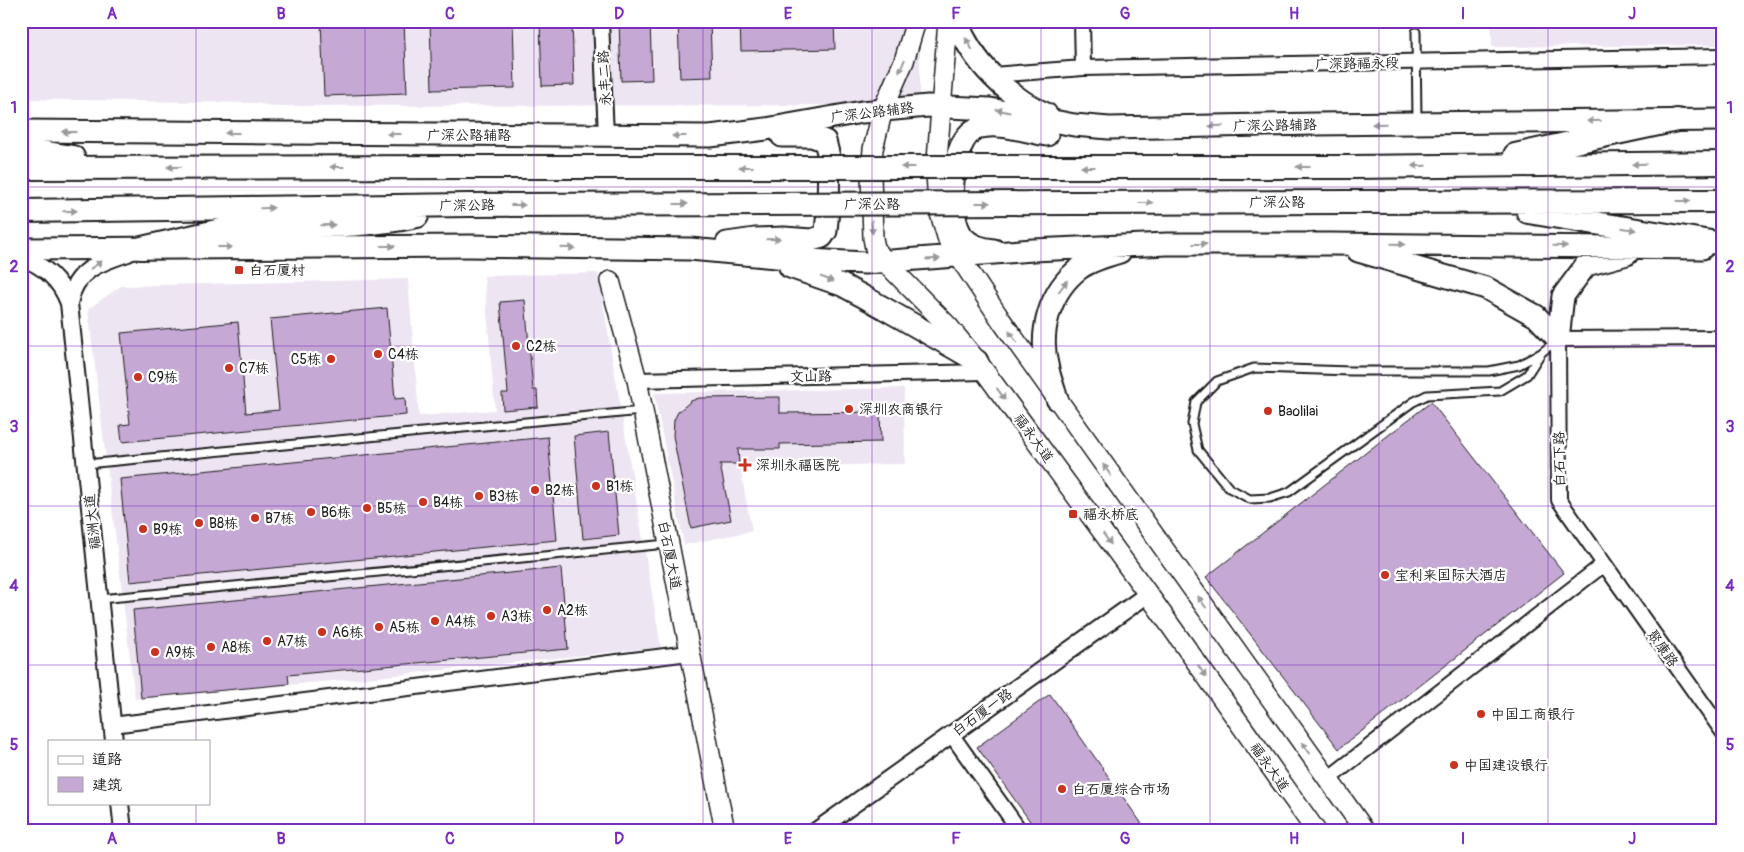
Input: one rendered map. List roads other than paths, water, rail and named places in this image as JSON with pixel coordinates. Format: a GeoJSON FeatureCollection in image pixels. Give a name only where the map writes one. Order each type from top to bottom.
{"type":"FeatureCollection","features":[{"type":"Feature","properties":{"kind":"highway"},"geometry":{"type":"LineString","coordinates":[[1468,166],[1677,120]]}},
{"type":"Feature","properties":{"kind":"highway"},"geometry":{"type":"LineString","coordinates":[[21,149],[138,167]]}},
{"type":"Feature","properties":{"kind":"highway"},"geometry":{"type":"LineString","coordinates":[[21,168],[1352,167],[1723,163]]}},
{"type":"Feature","properties":{"kind":"highway"},"geometry":{"type":"LineString","coordinates":[[1460,201],[1723,246]]}},
{"type":"Feature","properties":{"kind":"highway","name":"广深公路"},"geometry":{"type":"LineString","coordinates":[[21,211],[469,205],[1723,201]]}},
{"type":"Feature","properties":{"kind":"highway"},"geometry":{"type":"LineString","coordinates":[[142,248],[217,231],[253,227],[392,222],[469,205]]}},
{"type":"Feature","properties":{"kind":"main road","name":"福永大道"},"geometry":{"type":"LineString","coordinates":[[916,21],[904,61],[883,109],[873,149],[871,175],[875,248],[885,262],[943,320],[981,367],[1148,594],[1316,831]]}},
{"type":"Feature","properties":{"kind":"main road"},"geometry":{"type":"LineString","coordinates":[[948,21],[936,172],[938,207],[948,240],[1001,320],[1365,831]]}},
{"type":"Feature","properties":{"kind":"main road"},"geometry":{"type":"LineString","coordinates":[[957,21],[976,56],[992,75],[1027,104],[1074,125]]}},
{"type":"Feature","properties":{"kind":"main road","name":"广深公路辅路"},"geometry":{"type":"LineString","coordinates":[[21,132],[710,136],[766,129],[883,109],[914,106],[990,109],[1074,125],[1126,128],[1723,120]]}},
{"type":"Feature","properties":{"kind":"main road"},"geometry":{"type":"LineString","coordinates":[[1034,250],[981,248],[964,238],[958,230],[953,206],[956,162],[964,140],[969,133],[983,126],[1078,137],[1126,128]]}},
{"type":"Feature","properties":{"kind":"main road"},"geometry":{"type":"LineString","coordinates":[[690,249],[755,239],[817,239],[822,237],[826,231],[828,222],[829,157],[825,141],[803,135],[757,138],[710,136]]}},
{"type":"Feature","properties":{"kind":"main road"},"geometry":{"type":"LineString","coordinates":[[1057,399],[1045,351],[1045,331],[1048,312],[1055,296],[1081,268],[1099,258],[1142,247],[1167,244]]}},
{"type":"Feature","properties":{"kind":"main road"},"geometry":{"type":"LineString","coordinates":[[21,249],[470,246],[690,249],[841,262],[885,262],[1034,250],[1167,244],[1723,246]]}},
{"type":"Feature","properties":{"kind":"main road"},"geometry":{"type":"LineString","coordinates":[[1331,244],[1486,288],[1536,316],[1558,339]]}},
{"type":"Feature","properties":{"kind":"main road"},"geometry":{"type":"LineString","coordinates":[[1558,339],[1563,296],[1586,266],[1659,247]]}},
{"type":"Feature","properties":{"kind":"main road"},"geometry":{"type":"LineString","coordinates":[[747,254],[842,285],[981,367]]}},
{"type":"Feature","properties":{"kind":"main road","name":"白石厦大道"},"geometry":{"type":"LineString","coordinates":[[610,281],[636,380],[724,831]]}},
{"type":"Feature","properties":{"kind":"street","name":"永丰二路"},"geometry":{"type":"LineString","coordinates":[[601,21],[606,136]]}},
{"type":"Feature","properties":{"kind":"street"},"geometry":{"type":"LineString","coordinates":[[1082,21],[1083,68]]}},
{"type":"Feature","properties":{"kind":"street","name":"广深路福永段"},"geometry":{"type":"LineString","coordinates":[[992,75],[1083,68],[1723,56]]}},
{"type":"Feature","properties":{"kind":"street"},"geometry":{"type":"LineString","coordinates":[[69,303],[71,290],[86,272],[101,261],[142,248]]}},
{"type":"Feature","properties":{"kind":"street"},"geometry":{"type":"LineString","coordinates":[[21,257],[36,263],[58,281],[69,303]]}},
{"type":"Feature","properties":{"kind":"street","name":"福洲大道"},"geometry":{"type":"LineString","coordinates":[[69,303],[113,733]]}},
{"type":"Feature","properties":{"kind":"street"},"geometry":{"type":"LineString","coordinates":[[1558,339],[1723,338]]}},
{"type":"Feature","properties":{"kind":"street","name":"白石下路"},"geometry":{"type":"LineString","coordinates":[[1558,339],[1559,500],[1604,564]]}},
{"type":"Feature","properties":{"kind":"street","name":"文山路"},"geometry":{"type":"LineString","coordinates":[[636,380],[981,367]]}},
{"type":"Feature","properties":{"kind":"street"},"geometry":{"type":"LineString","coordinates":[[1328,778],[1604,564]]}},
{"type":"Feature","properties":{"kind":"street","name":"聚康路"},"geometry":{"type":"LineString","coordinates":[[1604,564],[1723,732]]}},
{"type":"Feature","properties":{"kind":"street","name":"白石厦一路"},"geometry":{"type":"LineString","coordinates":[[816,831],[1148,594]]}},
{"type":"Feature","properties":{"kind":"street"},"geometry":{"type":"LineString","coordinates":[[113,733],[689,652]]}},
{"type":"Feature","properties":{"kind":"street"},"geometry":{"type":"LineString","coordinates":[[951,734],[1020,831]]}},
{"type":"Feature","properties":{"kind":"street"},"geometry":{"type":"LineString","coordinates":[[120,804],[123,831]]}},
{"type":"Feature","properties":{"kind":"lane"},"geometry":{"type":"LineString","coordinates":[[1416,32],[1417,123]]}},
{"type":"Feature","properties":{"kind":"lane"},"geometry":{"type":"LineString","coordinates":[[1540,353],[1527,375],[1500,391],[1427,395],[1413,402],[1289,492],[1270,498],[1250,499],[1230,488],[1198,450],[1192,424],[1196,402],[1217,381],[1254,368],[1351,371],[1489,371],[1519,365],[1540,353],[1558,339]]}},
{"type":"Feature","properties":{"kind":"lane"},"geometry":{"type":"LineString","coordinates":[[86,464],[642,411]]}},
{"type":"Feature","properties":{"kind":"lane"},"geometry":{"type":"LineString","coordinates":[[100,599],[668,544]]}},
{"type":"Feature","properties":{"kind":"place","name":"白石厦村"},"geometry":{"type":"Point","coordinates":[239,270]}},
{"type":"Feature","properties":{"kind":"place","name":"C2栋"},"geometry":{"type":"Point","coordinates":[516,346]}},
{"type":"Feature","properties":{"kind":"place","name":"C4栋"},"geometry":{"type":"Point","coordinates":[378,354]}},
{"type":"Feature","properties":{"kind":"place","name":"C5栋"},"geometry":{"type":"Point","coordinates":[331,359]}},
{"type":"Feature","properties":{"kind":"place","name":"C7栋"},"geometry":{"type":"Point","coordinates":[229,368]}},
{"type":"Feature","properties":{"kind":"place","name":"C9栋"},"geometry":{"type":"Point","coordinates":[138,377]}},
{"type":"Feature","properties":{"kind":"place","name":"深圳农商银行"},"geometry":{"type":"Point","coordinates":[849,409]}},
{"type":"Feature","properties":{"kind":"place","name":"Baolilai"},"geometry":{"type":"Point","coordinates":[1268,411]}},
{"type":"Feature","properties":{"kind":"place","name":"深圳永福医院"},"geometry":{"type":"Point","coordinates":[745,465]}},
{"type":"Feature","properties":{"kind":"place","name":"B1栋"},"geometry":{"type":"Point","coordinates":[596,486]}},
{"type":"Feature","properties":{"kind":"place","name":"B2栋"},"geometry":{"type":"Point","coordinates":[535,490]}},
{"type":"Feature","properties":{"kind":"place","name":"B3栋"},"geometry":{"type":"Point","coordinates":[479,496]}},
{"type":"Feature","properties":{"kind":"place","name":"B4栋"},"geometry":{"type":"Point","coordinates":[423,502]}},
{"type":"Feature","properties":{"kind":"place","name":"B5栋"},"geometry":{"type":"Point","coordinates":[367,508]}},
{"type":"Feature","properties":{"kind":"place","name":"B6栋"},"geometry":{"type":"Point","coordinates":[311,512]}},
{"type":"Feature","properties":{"kind":"place","name":"福永桥底"},"geometry":{"type":"Point","coordinates":[1073,514]}},
{"type":"Feature","properties":{"kind":"place","name":"B7栋"},"geometry":{"type":"Point","coordinates":[255,518]}},
{"type":"Feature","properties":{"kind":"place","name":"B8栋"},"geometry":{"type":"Point","coordinates":[199,523]}},
{"type":"Feature","properties":{"kind":"place","name":"B9栋"},"geometry":{"type":"Point","coordinates":[143,529]}},
{"type":"Feature","properties":{"kind":"place","name":"宝利来国际大酒店"},"geometry":{"type":"Point","coordinates":[1385,575]}},
{"type":"Feature","properties":{"kind":"place","name":"A2栋"},"geometry":{"type":"Point","coordinates":[547,610]}},
{"type":"Feature","properties":{"kind":"place","name":"A3栋"},"geometry":{"type":"Point","coordinates":[491,616]}},
{"type":"Feature","properties":{"kind":"place","name":"A4栋"},"geometry":{"type":"Point","coordinates":[435,621]}},
{"type":"Feature","properties":{"kind":"place","name":"A5栋"},"geometry":{"type":"Point","coordinates":[379,627]}},
{"type":"Feature","properties":{"kind":"place","name":"A6栋"},"geometry":{"type":"Point","coordinates":[322,632]}},
{"type":"Feature","properties":{"kind":"place","name":"A7栋"},"geometry":{"type":"Point","coordinates":[267,641]}},
{"type":"Feature","properties":{"kind":"place","name":"A8栋"},"geometry":{"type":"Point","coordinates":[211,647]}},
{"type":"Feature","properties":{"kind":"place","name":"A9栋"},"geometry":{"type":"Point","coordinates":[155,652]}},
{"type":"Feature","properties":{"kind":"place","name":"中国工商银行"},"geometry":{"type":"Point","coordinates":[1481,714]}},
{"type":"Feature","properties":{"kind":"place","name":"中国建设银行"},"geometry":{"type":"Point","coordinates":[1454,765]}},
{"type":"Feature","properties":{"kind":"place","name":"白石厦综合市场"},"geometry":{"type":"Point","coordinates":[1062,789]}}]}
